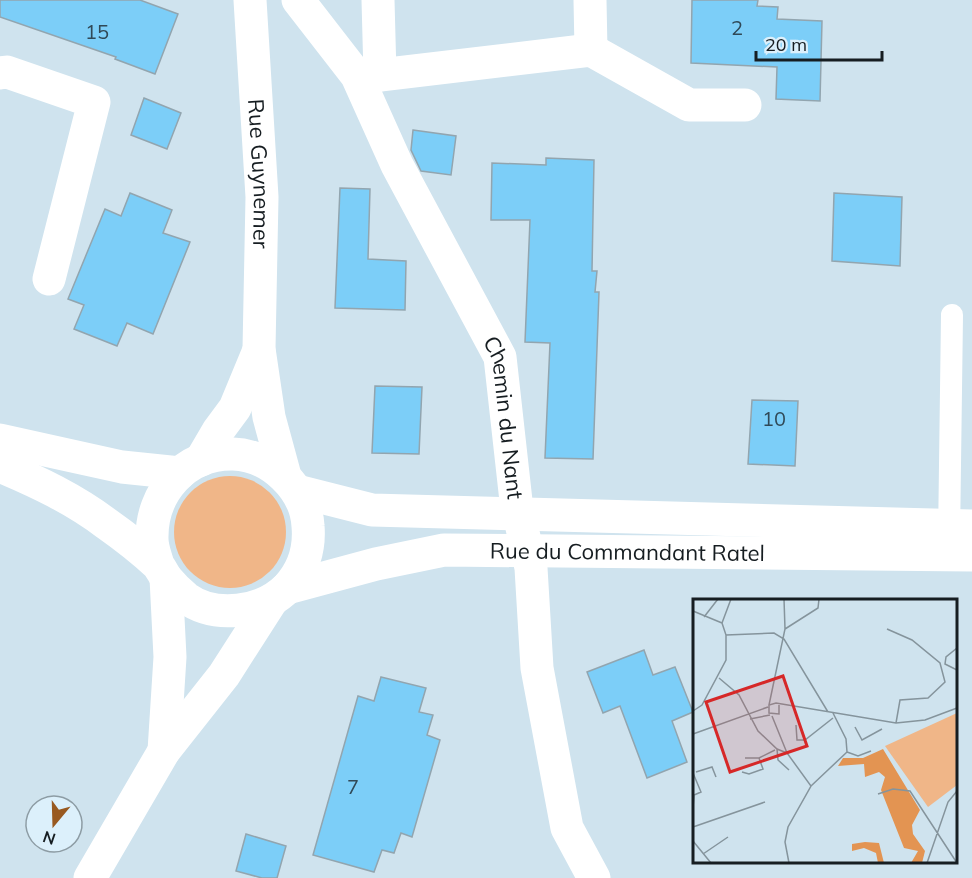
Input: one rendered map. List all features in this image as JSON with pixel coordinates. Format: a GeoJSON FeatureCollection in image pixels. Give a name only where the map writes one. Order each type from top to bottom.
{"type":"FeatureCollection","features":[{"type":"Feature","properties":{"kind":"street","name":"Rue Guynemer"},"geometry":{"type":"LineString","coordinates":[[250,0],[262,197],[259,349],[269,417],[291,484]]}},
{"type":"Feature","properties":{"kind":"street","name":"Chemin du Nant"},"geometry":{"type":"LineString","coordinates":[[298,0],[368,76],[397,165],[500,357],[519,514],[531,568],[537,668],[567,828],[594,878]]}},
{"type":"Feature","properties":{"kind":"street"},"geometry":{"type":"LineString","coordinates":[[378,0],[368,76],[591,50],[689,105],[746,105]]}},
{"type":"Feature","properties":{"kind":"street"},"geometry":{"type":"LineString","coordinates":[[590,0],[591,50]]}},
{"type":"Feature","properties":{"kind":"street"},"geometry":{"type":"LineString","coordinates":[[0,73],[6,72],[94,102],[49,279]]}},
{"type":"Feature","properties":{"kind":"street","name":"Rue Guynemer"},"geometry":{"type":"LineString","coordinates":[[191,466],[235,408],[259,349]]}},
{"type":"Feature","properties":{"kind":"street"},"geometry":{"type":"LineString","coordinates":[[0,440],[122,466],[191,466],[233,454],[261,460],[291,484],[308,515],[309,541],[302,566],[224,675],[164,751],[90,878]]}},
{"type":"Feature","properties":{"kind":"street"},"geometry":{"type":"LineString","coordinates":[[0,466],[48,486],[107,523],[162,572],[187,599],[215,610],[244,610],[280,594]]}},
{"type":"Feature","properties":{"kind":"street"},"geometry":{"type":"LineString","coordinates":[[164,751],[170,657],[162,572],[152,541],[154,515],[163,492],[191,466]]}},
{"type":"Feature","properties":{"kind":"street","name":"Rue du Commandant Ratel"},"geometry":{"type":"LineString","coordinates":[[291,484],[372,510],[519,514],[960,540]]}},
{"type":"Feature","properties":{"kind":"street","name":"Rue du Commandant Ratel"},"geometry":{"type":"LineString","coordinates":[[280,594],[376,564],[444,550],[527,552],[960,540]]}},
{"type":"Feature","properties":{"kind":"lane"},"geometry":{"type":"LineString","coordinates":[[952,315],[960,540]]}},
{"type":"Feature","properties":{"kind":"shaded area"},"geometry":{"type":"Polygon","coordinates":[[[230,476],[251,481],[269,493],[281,511],[286,532],[281,553],[269,571],[251,583],[230,588],[209,583],[191,571],[179,553],[174,532],[179,511],[191,493],[209,481],[230,476]]]}},
{"type":"Feature","properties":{"kind":"building"},"geometry":{"type":"Polygon","coordinates":[[[0,0],[140,0],[178,14],[155,74],[115,59],[116,57],[0,17],[0,0]]]}},
{"type":"Feature","properties":{"kind":"building"},"geometry":{"type":"Polygon","coordinates":[[[692,0],[758,0],[757,6],[778,7],[777,19],[822,21],[820,101],[776,99],[777,67],[691,63],[692,0]]]}},
{"type":"Feature","properties":{"kind":"building"},"geometry":{"type":"Polygon","coordinates":[[[144,98],[181,113],[167,149],[131,135],[144,98]]]}},
{"type":"Feature","properties":{"kind":"building"},"geometry":{"type":"Polygon","coordinates":[[[413,130],[456,136],[451,175],[421,171],[411,150],[413,130]]]}},
{"type":"Feature","properties":{"kind":"building"},"geometry":{"type":"Polygon","coordinates":[[[546,158],[594,160],[592,271],[597,271],[595,292],[599,292],[593,459],[545,458],[550,343],[525,342],[530,220],[491,220],[492,163],[546,165],[546,158]]]}},
{"type":"Feature","properties":{"kind":"building"},"geometry":{"type":"Polygon","coordinates":[[[340,188],[370,189],[368,259],[406,261],[405,310],[335,308],[340,188]]]}},
{"type":"Feature","properties":{"kind":"building"},"geometry":{"type":"Polygon","coordinates":[[[130,193],[172,210],[163,233],[190,242],[153,334],[127,323],[117,346],[74,329],[84,305],[68,299],[105,209],[121,216],[130,193]]]}},
{"type":"Feature","properties":{"kind":"building"},"geometry":{"type":"Polygon","coordinates":[[[834,193],[902,197],[900,266],[832,261],[834,193]]]}},
{"type":"Feature","properties":{"kind":"building"},"geometry":{"type":"Polygon","coordinates":[[[375,386],[422,387],[419,454],[372,453],[375,386]]]}},
{"type":"Feature","properties":{"kind":"building"},"geometry":{"type":"Polygon","coordinates":[[[752,400],[798,401],[795,466],[748,464],[752,400]]]}},
{"type":"Feature","properties":{"kind":"building"},"geometry":{"type":"Polygon","coordinates":[[[644,650],[653,675],[675,667],[693,712],[672,721],[687,762],[647,778],[620,706],[603,713],[587,672],[644,650]]]}},
{"type":"Feature","properties":{"kind":"building"},"geometry":{"type":"Polygon","coordinates":[[[381,677],[426,688],[419,712],[433,715],[427,735],[440,740],[412,837],[401,833],[394,853],[382,850],[374,872],[313,855],[358,696],[374,701],[381,677]]]}},
{"type":"Feature","properties":{"kind":"building"},"geometry":{"type":"Polygon","coordinates":[[[246,834],[286,846],[277,878],[262,878],[236,871],[246,834]]]}}]}
